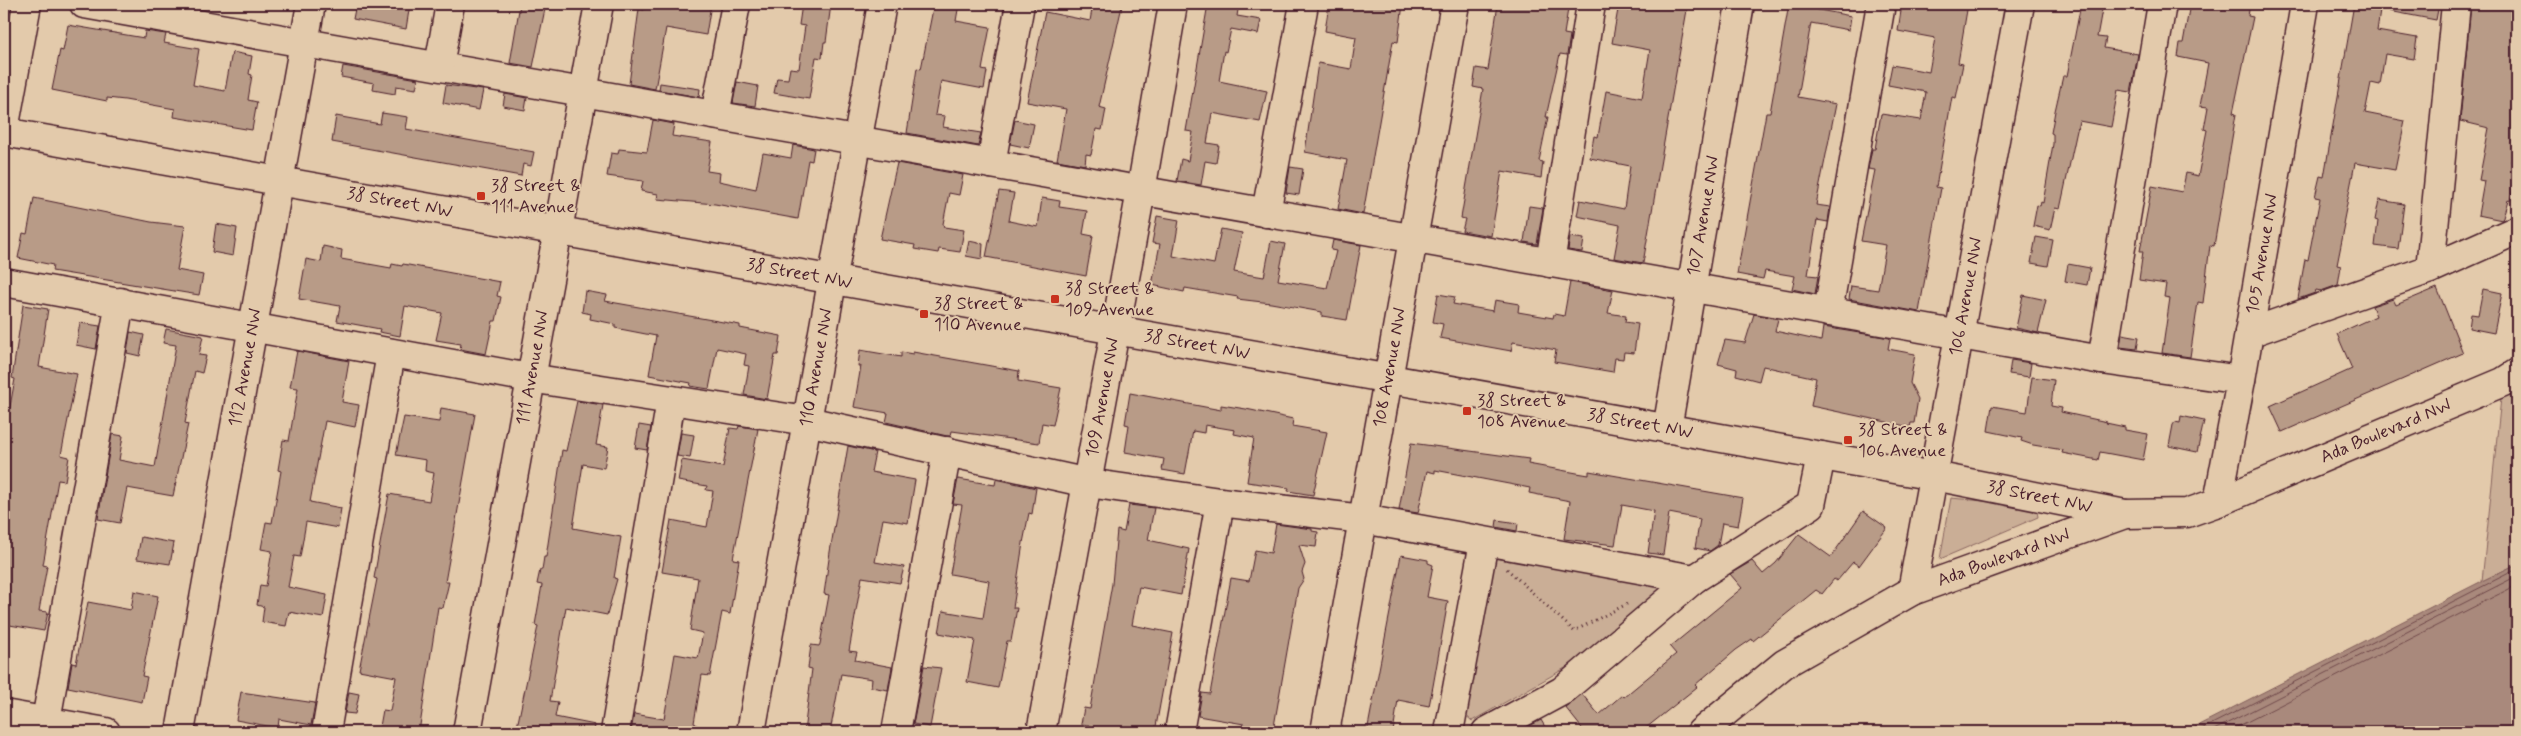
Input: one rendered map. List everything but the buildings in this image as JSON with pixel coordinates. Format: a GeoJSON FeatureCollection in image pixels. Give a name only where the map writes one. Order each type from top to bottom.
{"type":"FeatureCollection","features":[{"type":"Feature","properties":{"kind":"street"},"geometry":{"type":"LineString","coordinates":[[4,131],[27,4]]}},
{"type":"Feature","properties":{"kind":"street"},"geometry":{"type":"LineString","coordinates":[[84,4],[170,11],[305,43],[2102,360],[2241,380]]}},
{"type":"Feature","properties":{"kind":"street","name":"112 Avenue NW"},"geometry":{"type":"LineString","coordinates":[[180,732],[312,4]]}},
{"type":"Feature","properties":{"kind":"street"},"geometry":{"type":"LineString","coordinates":[[439,66],[450,4]]}},
{"type":"Feature","properties":{"kind":"street","name":"111 Avenue NW"},"geometry":{"type":"LineString","coordinates":[[467,732],[598,4]]}},
{"type":"Feature","properties":{"kind":"street"},"geometry":{"type":"LineString","coordinates":[[715,115],[736,4]]}},
{"type":"Feature","properties":{"kind":"street","name":"110 Avenue NW"},"geometry":{"type":"LineString","coordinates":[[750,732],[859,140],[882,4]]}},
{"type":"Feature","properties":{"kind":"street"},"geometry":{"type":"LineString","coordinates":[[992,164],[1020,4]]}},
{"type":"Feature","properties":{"kind":"street","name":"109 Avenue NW"},"geometry":{"type":"LineString","coordinates":[[1040,732],[1116,330],[1173,4]]}},
{"type":"Feature","properties":{"kind":"street"},"geometry":{"type":"LineString","coordinates":[[1266,212],[1304,4]]}},
{"type":"Feature","properties":{"kind":"street","name":"108 Avenue NW"},"geometry":{"type":"LineString","coordinates":[[1325,732],[1414,239],[1454,4]]}},
{"type":"Feature","properties":{"kind":"street"},"geometry":{"type":"LineString","coordinates":[[1550,263],[1591,4]]}},
{"type":"Feature","properties":{"kind":"street","name":"107 Avenue NW"},"geometry":{"type":"LineString","coordinates":[[1667,429],[1740,4]]}},
{"type":"Feature","properties":{"kind":"street"},"geometry":{"type":"LineString","coordinates":[[1828,312],[1882,4]]}},
{"type":"Feature","properties":{"kind":"street","name":"106 Avenue NW"},"geometry":{"type":"LineString","coordinates":[[1912,591],[2020,4]]}},
{"type":"Feature","properties":{"kind":"street"},"geometry":{"type":"LineString","coordinates":[[2102,360],[2162,4]]}},
{"type":"Feature","properties":{"kind":"street","name":"105 Avenue NW"},"geometry":{"type":"LineString","coordinates":[[2218,502],[2241,380],[2305,4]]}},
{"type":"Feature","properties":{"kind":"street"},"geometry":{"type":"LineString","coordinates":[[2430,269],[2456,4]]}},
{"type":"Feature","properties":{"kind":"street","name":"38 Street NW"},"geometry":{"type":"LineString","coordinates":[[4,131],[280,182],[1934,476],[2125,514]]}},
{"type":"Feature","properties":{"kind":"street"},"geometry":{"type":"LineString","coordinates":[[2249,333],[2430,269],[2517,230]]}},
{"type":"Feature","properties":{"kind":"street"},"geometry":{"type":"LineString","coordinates":[[4,282],[530,378],[807,420],[1088,482],[1220,502],[1363,518],[1484,542],[1694,579]]}},
{"type":"Feature","properties":{"kind":"street"},"geometry":{"type":"LineString","coordinates":[[45,727],[120,302]]}},
{"type":"Feature","properties":{"kind":"street"},"geometry":{"type":"LineString","coordinates":[[326,732],[391,352]]}},
{"type":"Feature","properties":{"kind":"street","name":"Ada Boulevard NW"},"geometry":{"type":"LineString","coordinates":[[1701,732],[1784,664],[1912,591],[2125,514],[2187,513],[2218,502],[2510,377]]}},
{"type":"Feature","properties":{"kind":"street"},"geometry":{"type":"LineString","coordinates":[[615,732],[671,400]]}},
{"type":"Feature","properties":{"kind":"street"},"geometry":{"type":"LineString","coordinates":[[896,732],[947,452]]}},
{"type":"Feature","properties":{"kind":"street"},"geometry":{"type":"LineString","coordinates":[[1486,732],[1562,692],[1694,579],[1812,505],[1821,456]]}},
{"type":"Feature","properties":{"kind":"street"},"geometry":{"type":"LineString","coordinates":[[1179,732],[1220,502]]}},
{"type":"Feature","properties":{"kind":"street"},"geometry":{"type":"LineString","coordinates":[[1449,732],[1484,542]]}},
{"type":"Feature","properties":{"kind":"street"},"geometry":{"type":"LineString","coordinates":[[4,714],[45,727],[106,732]]}},
{"type":"Feature","properties":{"kind":"path"},"geometry":{"type":"LineString","coordinates":[[1506,568],[1574,631],[1635,600]]}},
{"type":"Feature","properties":{"kind":"shaded area"},"geometry":{"type":"Polygon","coordinates":[[[2517,390],[2517,564],[2482,581],[2501,398],[2517,390]]]}},
{"type":"Feature","properties":{"kind":"shaded area"},"geometry":{"type":"Polygon","coordinates":[[[1951,498],[2036,506],[2038,517],[1940,559],[1951,498]]]}},
{"type":"Feature","properties":{"kind":"shaded area"},"geometry":{"type":"Polygon","coordinates":[[[1499,550],[1659,579],[1662,591],[1567,667],[1472,721],[1461,711],[1486,560],[1499,550]]]}},
{"type":"Feature","properties":{"kind":"water"},"geometry":{"type":"Polygon","coordinates":[[[2517,564],[2517,732],[2185,732],[2482,581],[2517,564]]]}},
{"type":"Feature","properties":{"kind":"place","name":"38 Street & 111 Avenue"},"geometry":{"type":"Point","coordinates":[481,196]}},
{"type":"Feature","properties":{"kind":"place","name":"38 Street & 109 Avenue"},"geometry":{"type":"Point","coordinates":[1055,299]}},
{"type":"Feature","properties":{"kind":"place","name":"38 Street & 110 Avenue"},"geometry":{"type":"Point","coordinates":[924,314]}},
{"type":"Feature","properties":{"kind":"place","name":"38 Street & 108 Avenue"},"geometry":{"type":"Point","coordinates":[1467,411]}},
{"type":"Feature","properties":{"kind":"place","name":"38 Street & 106 Avenue"},"geometry":{"type":"Point","coordinates":[1848,440]}}]}
